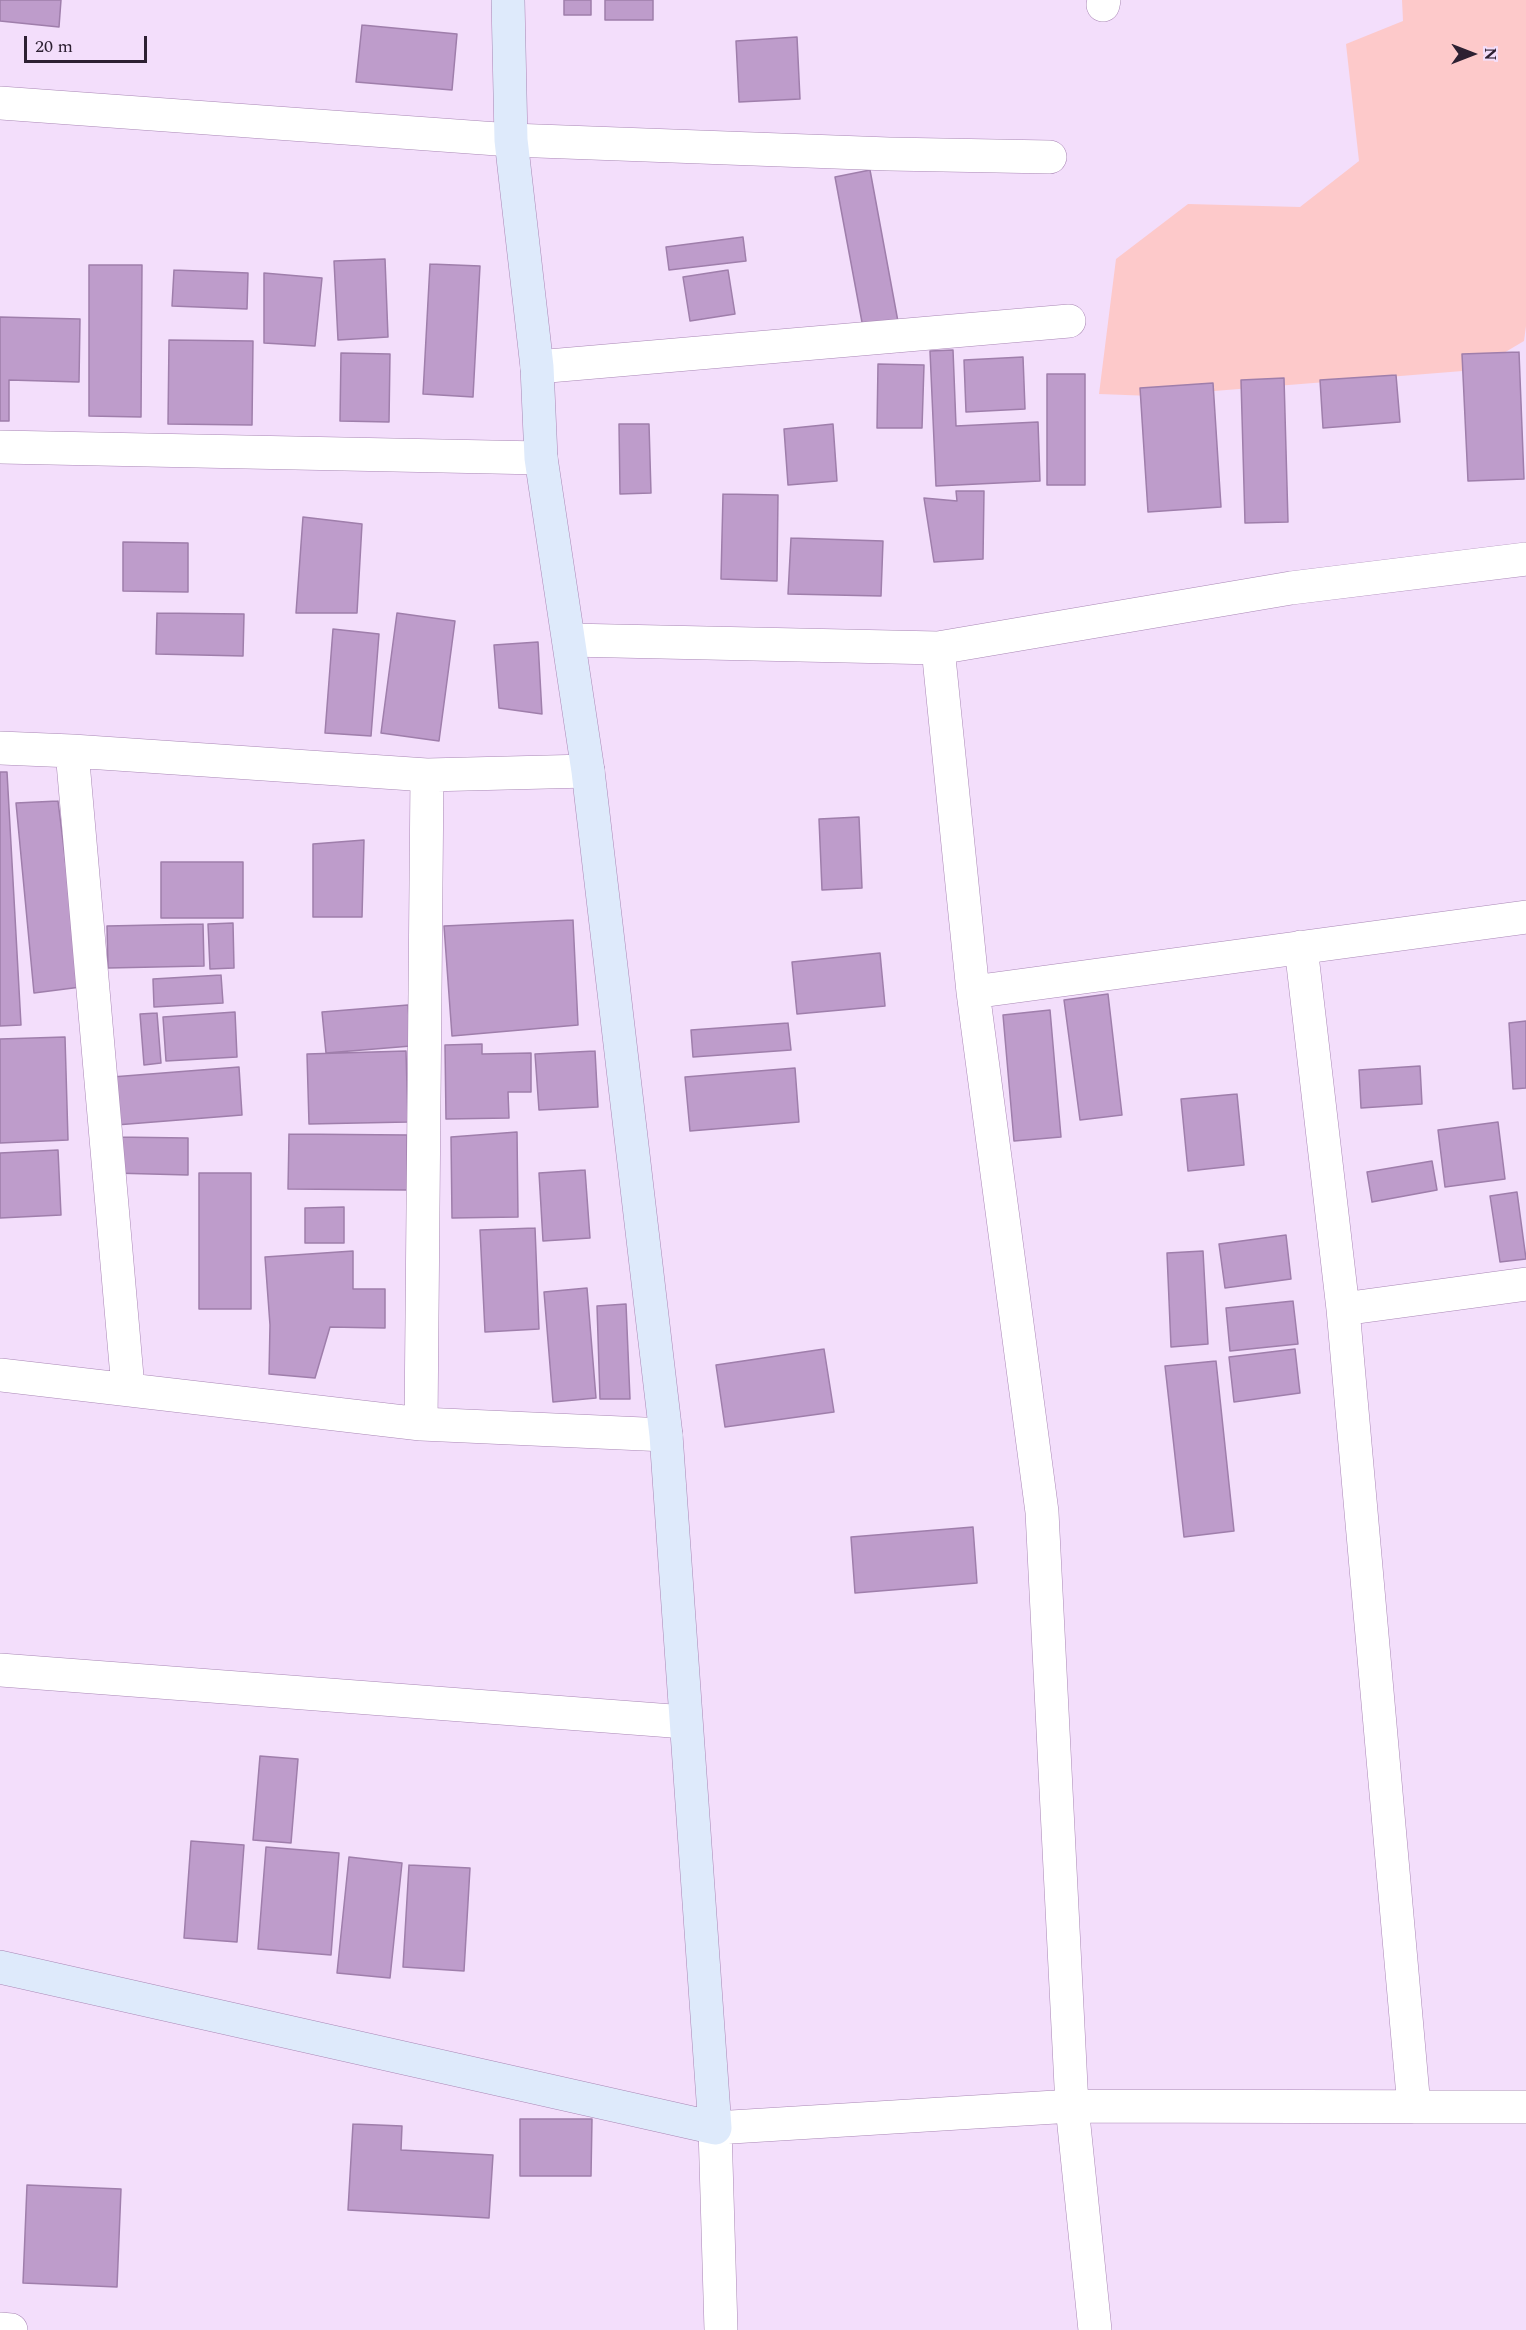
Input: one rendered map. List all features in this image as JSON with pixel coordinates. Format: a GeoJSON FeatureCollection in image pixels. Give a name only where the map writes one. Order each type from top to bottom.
{"type":"FeatureCollection","features":[{"type":"Feature","properties":{"kind":"street"},"geometry":{"type":"LineString","coordinates":[[508,0],[511,140],[537,367],[541,458],[588,771],[666,1436],[715,2128],[721,2330]]}},
{"type":"Feature","properties":{"kind":"street"},"geometry":{"type":"LineString","coordinates":[[0,103],[511,140],[889,154],[1050,157]]}},
{"type":"Feature","properties":{"kind":"street"},"geometry":{"type":"LineString","coordinates":[[537,367],[1069,321]]}},
{"type":"Feature","properties":{"kind":"street"},"geometry":{"type":"LineString","coordinates":[[0,447],[541,458]]}},
{"type":"Feature","properties":{"kind":"street"},"geometry":{"type":"LineString","coordinates":[[569,640],[939,648],[1291,588],[1526,559]]}},
{"type":"Feature","properties":{"kind":"street"},"geometry":{"type":"LineString","coordinates":[[939,648],[973,992],[1042,1512],[1072,2106],[1095,2330]]}},
{"type":"Feature","properties":{"kind":"street"},"geometry":{"type":"LineString","coordinates":[[0,748],[427,775],[588,771]]}},
{"type":"Feature","properties":{"kind":"street"},"geometry":{"type":"LineString","coordinates":[[72,751],[128,1388]]}},
{"type":"Feature","properties":{"kind":"street"},"geometry":{"type":"LineString","coordinates":[[421,1424],[427,775]]}},
{"type":"Feature","properties":{"kind":"street"},"geometry":{"type":"LineString","coordinates":[[973,992],[1526,917]]}},
{"type":"Feature","properties":{"kind":"street"},"geometry":{"type":"LineString","coordinates":[[1301,947],[1343,1309],[1414,2107]]}},
{"type":"Feature","properties":{"kind":"street"},"geometry":{"type":"LineString","coordinates":[[1343,1309],[1526,1284]]}},
{"type":"Feature","properties":{"kind":"street"},"geometry":{"type":"LineString","coordinates":[[0,1375],[128,1388],[421,1424],[666,1436]]}},
{"type":"Feature","properties":{"kind":"street"},"geometry":{"type":"LineString","coordinates":[[0,1670],[685,1722]]}},
{"type":"Feature","properties":{"kind":"street"},"geometry":{"type":"LineString","coordinates":[[0,1967],[715,2128],[1072,2106],[1526,2108]]}},
{"type":"Feature","properties":{"kind":"street"},"geometry":{"type":"LineString","coordinates":[[0,2329],[11,2330]]}},
{"type":"Feature","properties":{"kind":"shaded area"},"geometry":{"type":"Polygon","coordinates":[[[1402,0],[1526,0],[1526,326],[1524,341],[1475,370],[1152,396],[1099,394],[1116,259],[1188,204],[1300,207],[1359,161],[1346,44],[1403,21],[1402,0]]]}},
{"type":"Feature","properties":{"kind":"building"},"geometry":{"type":"Polygon","coordinates":[[[0,0],[61,0],[59,27],[0,21],[0,0]]]}},
{"type":"Feature","properties":{"kind":"building"},"geometry":{"type":"Polygon","coordinates":[[[564,0],[591,0],[591,15],[564,15],[564,0]]]}},
{"type":"Feature","properties":{"kind":"building"},"geometry":{"type":"Polygon","coordinates":[[[605,0],[653,0],[653,20],[605,20],[605,0]]]}},
{"type":"Feature","properties":{"kind":"building"},"geometry":{"type":"Polygon","coordinates":[[[362,25],[457,34],[452,90],[356,82],[362,25]]]}},
{"type":"Feature","properties":{"kind":"building"},"geometry":{"type":"Polygon","coordinates":[[[797,37],[800,99],[739,102],[736,41],[797,37]]]}},
{"type":"Feature","properties":{"kind":"building"},"geometry":{"type":"Polygon","coordinates":[[[870,170],[899,327],[864,333],[835,177],[870,170]]]}},
{"type":"Feature","properties":{"kind":"building"},"geometry":{"type":"Polygon","coordinates":[[[743,237],[746,261],[669,270],[666,247],[743,237]]]}},
{"type":"Feature","properties":{"kind":"building"},"geometry":{"type":"Polygon","coordinates":[[[385,259],[388,337],[338,340],[334,261],[385,259]]]}},
{"type":"Feature","properties":{"kind":"building"},"geometry":{"type":"Polygon","coordinates":[[[430,264],[480,266],[473,397],[423,394],[430,264]]]}},
{"type":"Feature","properties":{"kind":"building"},"geometry":{"type":"Polygon","coordinates":[[[89,265],[142,265],[141,417],[89,416],[89,265]]]}},
{"type":"Feature","properties":{"kind":"building"},"geometry":{"type":"Polygon","coordinates":[[[174,270],[248,273],[247,309],[172,306],[174,270]]]}},
{"type":"Feature","properties":{"kind":"building"},"geometry":{"type":"Polygon","coordinates":[[[728,270],[735,314],[690,321],[683,277],[728,270]]]}},
{"type":"Feature","properties":{"kind":"building"},"geometry":{"type":"Polygon","coordinates":[[[264,273],[322,278],[315,346],[264,343],[264,273]]]}},
{"type":"Feature","properties":{"kind":"building"},"geometry":{"type":"Polygon","coordinates":[[[0,317],[80,319],[79,382],[9,380],[9,421],[0,421],[0,317]]]}},
{"type":"Feature","properties":{"kind":"building"},"geometry":{"type":"Polygon","coordinates":[[[169,340],[253,341],[252,425],[168,424],[169,340]]]}},
{"type":"Feature","properties":{"kind":"building"},"geometry":{"type":"Polygon","coordinates":[[[953,350],[956,426],[1038,422],[1040,481],[936,486],[930,351],[953,350]]]}},
{"type":"Feature","properties":{"kind":"building"},"geometry":{"type":"Polygon","coordinates":[[[1519,352],[1524,479],[1468,481],[1462,354],[1519,352]]]}},
{"type":"Feature","properties":{"kind":"building"},"geometry":{"type":"Polygon","coordinates":[[[341,353],[390,354],[389,422],[340,421],[341,353]]]}},
{"type":"Feature","properties":{"kind":"building"},"geometry":{"type":"Polygon","coordinates":[[[1023,357],[1025,409],[966,412],[964,360],[1023,357]]]}},
{"type":"Feature","properties":{"kind":"building"},"geometry":{"type":"Polygon","coordinates":[[[878,364],[924,365],[922,428],[877,428],[878,364]]]}},
{"type":"Feature","properties":{"kind":"building"},"geometry":{"type":"Polygon","coordinates":[[[1047,374],[1085,374],[1085,485],[1047,485],[1047,374]]]}},
{"type":"Feature","properties":{"kind":"building"},"geometry":{"type":"Polygon","coordinates":[[[1396,375],[1400,422],[1323,428],[1320,380],[1396,375]]]}},
{"type":"Feature","properties":{"kind":"building"},"geometry":{"type":"Polygon","coordinates":[[[1284,378],[1288,522],[1245,523],[1241,380],[1284,378]]]}},
{"type":"Feature","properties":{"kind":"building"},"geometry":{"type":"Polygon","coordinates":[[[1213,383],[1221,507],[1148,512],[1140,388],[1213,383]]]}},
{"type":"Feature","properties":{"kind":"building"},"geometry":{"type":"Polygon","coordinates":[[[619,424],[649,424],[651,493],[620,494],[619,424]]]}},
{"type":"Feature","properties":{"kind":"building"},"geometry":{"type":"Polygon","coordinates":[[[833,424],[837,481],[788,485],[784,429],[833,424]]]}},
{"type":"Feature","properties":{"kind":"building"},"geometry":{"type":"Polygon","coordinates":[[[956,491],[984,491],[983,559],[934,562],[924,498],[957,501],[956,491]]]}},
{"type":"Feature","properties":{"kind":"building"},"geometry":{"type":"Polygon","coordinates":[[[723,494],[778,495],[777,581],[721,579],[723,494]]]}},
{"type":"Feature","properties":{"kind":"building"},"geometry":{"type":"Polygon","coordinates":[[[303,517],[362,524],[357,613],[296,613],[303,517]]]}},
{"type":"Feature","properties":{"kind":"building"},"geometry":{"type":"Polygon","coordinates":[[[791,538],[883,541],[881,596],[788,594],[791,538]]]}},
{"type":"Feature","properties":{"kind":"building"},"geometry":{"type":"Polygon","coordinates":[[[123,542],[188,543],[188,592],[123,591],[123,542]]]}},
{"type":"Feature","properties":{"kind":"building"},"geometry":{"type":"Polygon","coordinates":[[[157,613],[244,614],[243,656],[156,654],[157,613]]]}},
{"type":"Feature","properties":{"kind":"building"},"geometry":{"type":"Polygon","coordinates":[[[397,613],[455,621],[439,741],[381,733],[397,613]]]}},
{"type":"Feature","properties":{"kind":"building"},"geometry":{"type":"Polygon","coordinates":[[[333,629],[379,634],[371,736],[325,733],[333,629]]]}},
{"type":"Feature","properties":{"kind":"building"},"geometry":{"type":"Polygon","coordinates":[[[538,642],[542,714],[499,708],[494,645],[538,642]]]}},
{"type":"Feature","properties":{"kind":"building"},"geometry":{"type":"Polygon","coordinates":[[[0,772],[7,772],[21,1025],[0,1026],[0,772]]]}},
{"type":"Feature","properties":{"kind":"building"},"geometry":{"type":"Polygon","coordinates":[[[58,801],[81,987],[34,993],[16,803],[58,801]]]}},
{"type":"Feature","properties":{"kind":"building"},"geometry":{"type":"Polygon","coordinates":[[[859,817],[862,888],[822,890],[819,819],[859,817]]]}},
{"type":"Feature","properties":{"kind":"building"},"geometry":{"type":"Polygon","coordinates":[[[364,840],[362,917],[313,917],[313,844],[364,840]]]}},
{"type":"Feature","properties":{"kind":"building"},"geometry":{"type":"Polygon","coordinates":[[[161,862],[243,862],[243,918],[161,918],[161,862]]]}},
{"type":"Feature","properties":{"kind":"building"},"geometry":{"type":"Polygon","coordinates":[[[573,920],[578,1025],[452,1036],[444,926],[573,920]]]}},
{"type":"Feature","properties":{"kind":"building"},"geometry":{"type":"Polygon","coordinates":[[[233,923],[234,968],[210,969],[208,924],[233,923]]]}},
{"type":"Feature","properties":{"kind":"building"},"geometry":{"type":"Polygon","coordinates":[[[203,924],[204,966],[108,968],[107,926],[203,924]]]}},
{"type":"Feature","properties":{"kind":"building"},"geometry":{"type":"Polygon","coordinates":[[[880,953],[885,1006],[797,1014],[792,962],[880,953]]]}},
{"type":"Feature","properties":{"kind":"building"},"geometry":{"type":"Polygon","coordinates":[[[221,975],[223,1003],[154,1007],[153,979],[221,975]]]}},
{"type":"Feature","properties":{"kind":"building"},"geometry":{"type":"Polygon","coordinates":[[[1108,994],[1122,1115],[1080,1120],[1064,1000],[1108,994]]]}},
{"type":"Feature","properties":{"kind":"building"},"geometry":{"type":"Polygon","coordinates":[[[408,1005],[411,1046],[326,1053],[322,1012],[408,1005]]]}},
{"type":"Feature","properties":{"kind":"building"},"geometry":{"type":"Polygon","coordinates":[[[1050,1010],[1061,1137],[1014,1141],[1003,1015],[1050,1010]]]}},
{"type":"Feature","properties":{"kind":"building"},"geometry":{"type":"Polygon","coordinates":[[[235,1012],[237,1057],[166,1061],[163,1017],[235,1012]]]}},
{"type":"Feature","properties":{"kind":"building"},"geometry":{"type":"Polygon","coordinates":[[[157,1013],[161,1063],[144,1065],[140,1014],[157,1013]]]}},
{"type":"Feature","properties":{"kind":"building"},"geometry":{"type":"Polygon","coordinates":[[[1526,1021],[1526,1088],[1513,1089],[1509,1023],[1526,1021]]]}},
{"type":"Feature","properties":{"kind":"building"},"geometry":{"type":"Polygon","coordinates":[[[788,1023],[791,1050],[693,1057],[691,1030],[788,1023]]]}},
{"type":"Feature","properties":{"kind":"building"},"geometry":{"type":"Polygon","coordinates":[[[65,1037],[68,1140],[0,1143],[0,1039],[65,1037]]]}},
{"type":"Feature","properties":{"kind":"building"},"geometry":{"type":"Polygon","coordinates":[[[482,1044],[482,1054],[531,1053],[531,1092],[508,1092],[509,1118],[446,1119],[445,1045],[482,1044]]]}},
{"type":"Feature","properties":{"kind":"building"},"geometry":{"type":"Polygon","coordinates":[[[406,1051],[408,1122],[309,1124],[307,1054],[406,1051]]]}},
{"type":"Feature","properties":{"kind":"building"},"geometry":{"type":"Polygon","coordinates":[[[595,1051],[598,1107],[539,1110],[535,1054],[595,1051]]]}},
{"type":"Feature","properties":{"kind":"building"},"geometry":{"type":"Polygon","coordinates":[[[1420,1066],[1422,1104],[1361,1108],[1359,1070],[1420,1066]]]}},
{"type":"Feature","properties":{"kind":"building"},"geometry":{"type":"Polygon","coordinates":[[[239,1067],[242,1115],[116,1125],[112,1077],[239,1067]]]}},
{"type":"Feature","properties":{"kind":"building"},"geometry":{"type":"Polygon","coordinates":[[[795,1068],[799,1122],[690,1131],[685,1077],[795,1068]]]}},
{"type":"Feature","properties":{"kind":"building"},"geometry":{"type":"Polygon","coordinates":[[[1237,1094],[1244,1165],[1188,1171],[1181,1099],[1237,1094]]]}},
{"type":"Feature","properties":{"kind":"building"},"geometry":{"type":"Polygon","coordinates":[[[1498,1122],[1505,1179],[1445,1187],[1438,1130],[1498,1122]]]}},
{"type":"Feature","properties":{"kind":"building"},"geometry":{"type":"Polygon","coordinates":[[[517,1132],[518,1217],[452,1218],[451,1137],[517,1132]]]}},
{"type":"Feature","properties":{"kind":"building"},"geometry":{"type":"Polygon","coordinates":[[[289,1134],[407,1135],[407,1190],[288,1189],[289,1134]]]}},
{"type":"Feature","properties":{"kind":"building"},"geometry":{"type":"Polygon","coordinates":[[[114,1137],[188,1138],[188,1175],[113,1173],[114,1137]]]}},
{"type":"Feature","properties":{"kind":"building"},"geometry":{"type":"Polygon","coordinates":[[[58,1150],[61,1215],[0,1218],[0,1153],[58,1150]]]}},
{"type":"Feature","properties":{"kind":"building"},"geometry":{"type":"Polygon","coordinates":[[[1432,1161],[1437,1190],[1372,1202],[1367,1172],[1432,1161]]]}},
{"type":"Feature","properties":{"kind":"building"},"geometry":{"type":"Polygon","coordinates":[[[585,1170],[590,1238],[543,1241],[539,1173],[585,1170]]]}},
{"type":"Feature","properties":{"kind":"building"},"geometry":{"type":"Polygon","coordinates":[[[199,1173],[251,1173],[251,1309],[199,1309],[199,1173]]]}},
{"type":"Feature","properties":{"kind":"building"},"geometry":{"type":"Polygon","coordinates":[[[1517,1192],[1526,1259],[1500,1262],[1490,1196],[1517,1192]]]}},
{"type":"Feature","properties":{"kind":"building"},"geometry":{"type":"Polygon","coordinates":[[[344,1207],[344,1243],[305,1243],[305,1208],[344,1207]]]}},
{"type":"Feature","properties":{"kind":"building"},"geometry":{"type":"Polygon","coordinates":[[[535,1228],[539,1329],[485,1332],[480,1230],[535,1228]]]}},
{"type":"Feature","properties":{"kind":"building"},"geometry":{"type":"Polygon","coordinates":[[[1286,1235],[1291,1279],[1225,1288],[1219,1244],[1286,1235]]]}},
{"type":"Feature","properties":{"kind":"building"},"geometry":{"type":"Polygon","coordinates":[[[353,1251],[353,1289],[385,1289],[385,1328],[330,1327],[315,1378],[269,1374],[270,1325],[265,1257],[353,1251]]]}},
{"type":"Feature","properties":{"kind":"building"},"geometry":{"type":"Polygon","coordinates":[[[1203,1251],[1208,1344],[1171,1347],[1167,1253],[1203,1251]]]}},
{"type":"Feature","properties":{"kind":"building"},"geometry":{"type":"Polygon","coordinates":[[[587,1288],[596,1398],[553,1402],[544,1292],[587,1288]]]}},
{"type":"Feature","properties":{"kind":"building"},"geometry":{"type":"Polygon","coordinates":[[[1293,1301],[1298,1344],[1230,1351],[1226,1308],[1293,1301]]]}},
{"type":"Feature","properties":{"kind":"building"},"geometry":{"type":"Polygon","coordinates":[[[626,1304],[630,1399],[600,1399],[597,1306],[626,1304]]]}},
{"type":"Feature","properties":{"kind":"building"},"geometry":{"type":"Polygon","coordinates":[[[824,1349],[834,1412],[725,1427],[716,1365],[824,1349]]]}},
{"type":"Feature","properties":{"kind":"building"},"geometry":{"type":"Polygon","coordinates":[[[1295,1349],[1300,1393],[1234,1402],[1229,1357],[1295,1349]]]}},
{"type":"Feature","properties":{"kind":"building"},"geometry":{"type":"Polygon","coordinates":[[[1216,1361],[1234,1531],[1184,1537],[1165,1366],[1216,1361]]]}},
{"type":"Feature","properties":{"kind":"building"},"geometry":{"type":"Polygon","coordinates":[[[973,1527],[977,1583],[855,1593],[851,1537],[973,1527]]]}},
{"type":"Feature","properties":{"kind":"building"},"geometry":{"type":"Polygon","coordinates":[[[260,1756],[298,1759],[291,1843],[253,1840],[260,1756]]]}},
{"type":"Feature","properties":{"kind":"building"},"geometry":{"type":"Polygon","coordinates":[[[191,1841],[244,1845],[237,1942],[184,1938],[191,1841]]]}},
{"type":"Feature","properties":{"kind":"building"},"geometry":{"type":"Polygon","coordinates":[[[266,1847],[339,1853],[331,1955],[258,1949],[266,1847]]]}},
{"type":"Feature","properties":{"kind":"building"},"geometry":{"type":"Polygon","coordinates":[[[349,1857],[402,1863],[390,1978],[337,1973],[349,1857]]]}},
{"type":"Feature","properties":{"kind":"building"},"geometry":{"type":"Polygon","coordinates":[[[409,1865],[470,1868],[464,1971],[403,1967],[409,1865]]]}},
{"type":"Feature","properties":{"kind":"building"},"geometry":{"type":"Polygon","coordinates":[[[520,2119],[592,2119],[591,2176],[520,2176],[520,2119]]]}},
{"type":"Feature","properties":{"kind":"building"},"geometry":{"type":"Polygon","coordinates":[[[353,2124],[402,2126],[401,2150],[493,2155],[489,2218],[348,2210],[353,2124]]]}},
{"type":"Feature","properties":{"kind":"building"},"geometry":{"type":"Polygon","coordinates":[[[27,2185],[121,2189],[117,2287],[23,2283],[27,2185]]]}}]}
